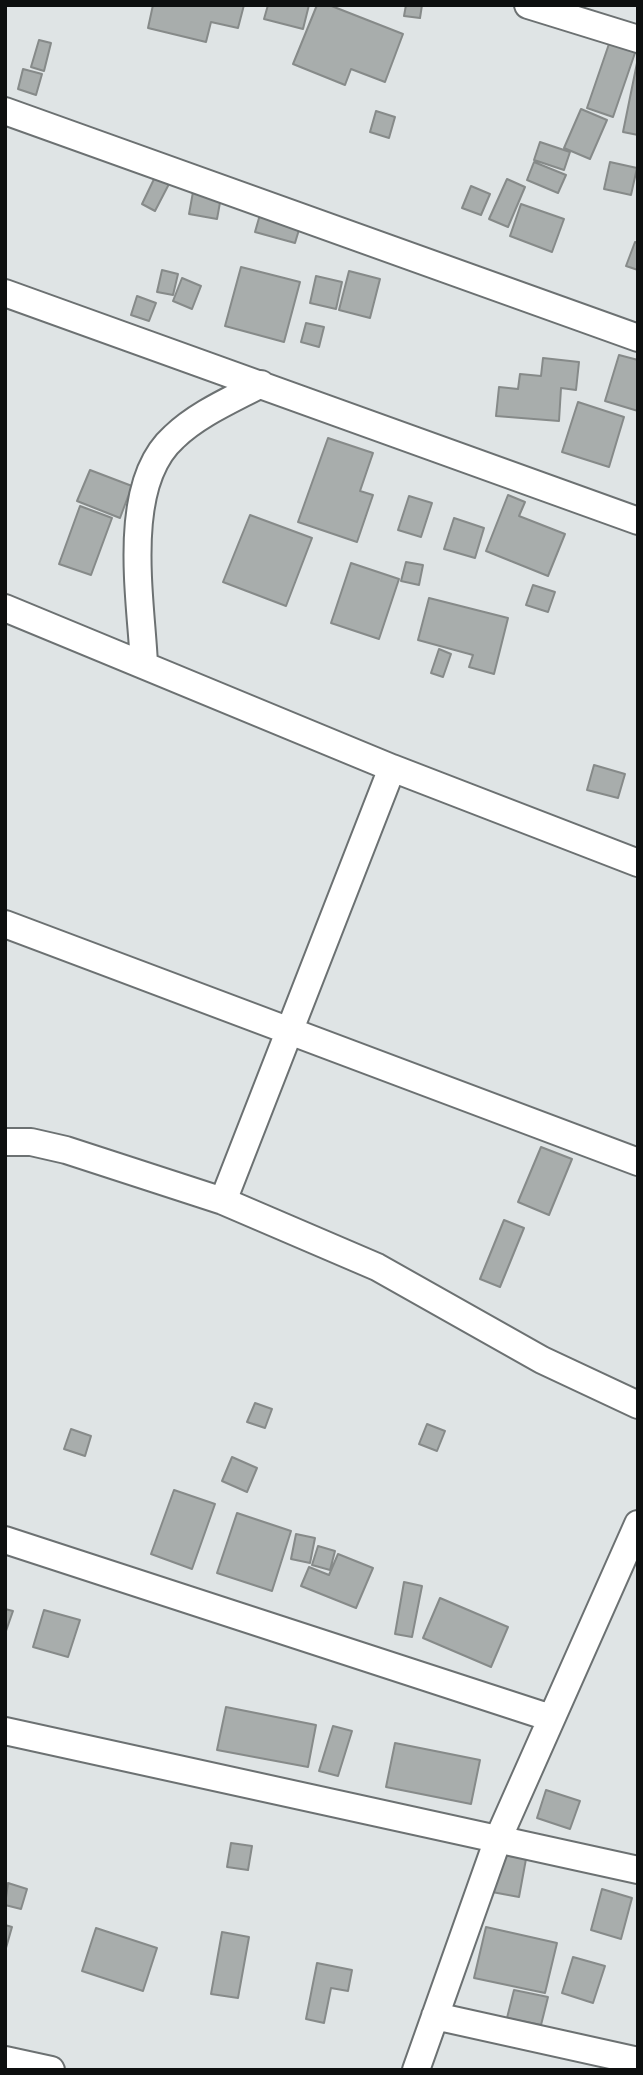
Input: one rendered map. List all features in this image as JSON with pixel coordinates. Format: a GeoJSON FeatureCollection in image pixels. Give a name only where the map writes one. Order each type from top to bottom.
{"type":"FeatureCollection","features":[{"type":"Feature","properties":{"kind":"street"},"geometry":{"type":"LineString","coordinates":[[528,5],[638,39]]}},
{"type":"Feature","properties":{"kind":"street"},"geometry":{"type":"LineString","coordinates":[[5,111],[638,338]]}},
{"type":"Feature","properties":{"kind":"street"},"geometry":{"type":"LineString","coordinates":[[5,293],[638,522]]}},
{"type":"Feature","properties":{"kind":"street"},"geometry":{"type":"LineString","coordinates":[[144,664],[139,518],[154,463],[172,438],[190,424],[261,384]]}},
{"type":"Feature","properties":{"kind":"street"},"geometry":{"type":"LineString","coordinates":[[5,608],[392,768],[638,863]]}},
{"type":"Feature","properties":{"kind":"street"},"geometry":{"type":"LineString","coordinates":[[223,1201],[392,768]]}},
{"type":"Feature","properties":{"kind":"street"},"geometry":{"type":"LineString","coordinates":[[5,924],[638,1162]]}},
{"type":"Feature","properties":{"kind":"street"},"geometry":{"type":"LineString","coordinates":[[5,1142],[31,1142],[66,1150],[223,1201],[377,1268],[542,1360],[638,1405]]}},
{"type":"Feature","properties":{"kind":"street"},"geometry":{"type":"LineString","coordinates":[[416,2070],[498,1839],[638,1524]]}},
{"type":"Feature","properties":{"kind":"street"},"geometry":{"type":"LineString","coordinates":[[5,1540],[551,1718]]}},
{"type":"Feature","properties":{"kind":"street"},"geometry":{"type":"LineString","coordinates":[[5,1731],[638,1870]]}},
{"type":"Feature","properties":{"kind":"street"},"geometry":{"type":"LineString","coordinates":[[435,2016],[638,2061]]}},
{"type":"Feature","properties":{"kind":"street"},"geometry":{"type":"LineString","coordinates":[[5,2060],[51,2070]]}},
{"type":"Feature","properties":{"kind":"building"},"geometry":{"type":"Polygon","coordinates":[[[153,5],[244,5],[238,28],[211,22],[206,42],[148,28],[153,5]]]}},
{"type":"Feature","properties":{"kind":"building"},"geometry":{"type":"Polygon","coordinates":[[[268,5],[309,5],[303,29],[264,19],[268,5]]]}},
{"type":"Feature","properties":{"kind":"building"},"geometry":{"type":"Polygon","coordinates":[[[317,5],[329,5],[403,34],[385,82],[351,69],[345,85],[293,64],[317,5]]]}},
{"type":"Feature","properties":{"kind":"building"},"geometry":{"type":"Polygon","coordinates":[[[406,5],[422,5],[420,18],[404,16],[406,5]]]}},
{"type":"Feature","properties":{"kind":"building"},"geometry":{"type":"Polygon","coordinates":[[[39,40],[51,43],[44,71],[31,67],[39,40]]]}},
{"type":"Feature","properties":{"kind":"building"},"geometry":{"type":"Polygon","coordinates":[[[610,41],[636,50],[613,117],[587,108],[610,41]]]}},
{"type":"Feature","properties":{"kind":"building"},"geometry":{"type":"Polygon","coordinates":[[[638,58],[638,135],[623,132],[638,58]]]}},
{"type":"Feature","properties":{"kind":"building"},"geometry":{"type":"Polygon","coordinates":[[[23,69],[42,74],[36,95],[18,89],[23,69]]]}},
{"type":"Feature","properties":{"kind":"building"},"geometry":{"type":"Polygon","coordinates":[[[581,109],[607,120],[590,159],[564,148],[581,109]]]}},
{"type":"Feature","properties":{"kind":"building"},"geometry":{"type":"Polygon","coordinates":[[[376,111],[395,117],[389,138],[370,132],[376,111]]]}},
{"type":"Feature","properties":{"kind":"building"},"geometry":{"type":"Polygon","coordinates":[[[540,142],[570,152],[564,170],[534,160],[540,142]]]}},
{"type":"Feature","properties":{"kind":"building"},"geometry":{"type":"Polygon","coordinates":[[[534,162],[566,175],[558,193],[527,180],[534,162]]]}},
{"type":"Feature","properties":{"kind":"building"},"geometry":{"type":"Polygon","coordinates":[[[610,162],[637,168],[631,195],[604,189],[610,162]]]}},
{"type":"Feature","properties":{"kind":"building"},"geometry":{"type":"Polygon","coordinates":[[[155,177],[169,184],[155,211],[142,204],[155,177]]]}},
{"type":"Feature","properties":{"kind":"building"},"geometry":{"type":"Polygon","coordinates":[[[507,179],[525,187],[508,227],[489,219],[507,179]]]}},
{"type":"Feature","properties":{"kind":"building"},"geometry":{"type":"Polygon","coordinates":[[[471,186],[490,194],[481,215],[462,208],[471,186]]]}},
{"type":"Feature","properties":{"kind":"building"},"geometry":{"type":"Polygon","coordinates":[[[193,192],[221,197],[217,219],[189,214],[193,192]]]}},
{"type":"Feature","properties":{"kind":"building"},"geometry":{"type":"Polygon","coordinates":[[[521,204],[564,219],[552,252],[510,236],[521,204]]]}},
{"type":"Feature","properties":{"kind":"building"},"geometry":{"type":"Polygon","coordinates":[[[261,211],[301,223],[295,243],[255,232],[261,211]]]}},
{"type":"Feature","properties":{"kind":"building"},"geometry":{"type":"Polygon","coordinates":[[[635,242],[638,243],[638,270],[626,266],[635,242]]]}},
{"type":"Feature","properties":{"kind":"building"},"geometry":{"type":"Polygon","coordinates":[[[241,267],[300,282],[284,342],[225,326],[241,267]]]}},
{"type":"Feature","properties":{"kind":"building"},"geometry":{"type":"Polygon","coordinates":[[[162,270],[178,274],[173,295],[157,292],[162,270]]]}},
{"type":"Feature","properties":{"kind":"building"},"geometry":{"type":"Polygon","coordinates":[[[349,271],[380,279],[370,318],[339,310],[349,271]]]}},
{"type":"Feature","properties":{"kind":"building"},"geometry":{"type":"Polygon","coordinates":[[[316,276],[342,282],[336,309],[310,303],[316,276]]]}},
{"type":"Feature","properties":{"kind":"building"},"geometry":{"type":"Polygon","coordinates":[[[182,278],[201,286],[192,309],[173,301],[182,278]]]}},
{"type":"Feature","properties":{"kind":"building"},"geometry":{"type":"Polygon","coordinates":[[[137,296],[156,303],[149,321],[131,315],[137,296]]]}},
{"type":"Feature","properties":{"kind":"building"},"geometry":{"type":"Polygon","coordinates":[[[306,323],[324,327],[319,347],[301,342],[306,323]]]}},
{"type":"Feature","properties":{"kind":"building"},"geometry":{"type":"Polygon","coordinates":[[[619,355],[638,360],[638,411],[605,401],[619,355]]]}},
{"type":"Feature","properties":{"kind":"building"},"geometry":{"type":"Polygon","coordinates":[[[543,358],[579,362],[576,390],[561,388],[559,421],[496,416],[499,387],[518,389],[520,374],[541,376],[543,358]]]}},
{"type":"Feature","properties":{"kind":"building"},"geometry":{"type":"Polygon","coordinates":[[[578,402],[624,417],[609,467],[562,452],[578,402]]]}},
{"type":"Feature","properties":{"kind":"building"},"geometry":{"type":"Polygon","coordinates":[[[328,438],[373,453],[360,491],[373,495],[357,542],[298,522],[328,438]]]}},
{"type":"Feature","properties":{"kind":"building"},"geometry":{"type":"Polygon","coordinates":[[[90,470],[132,486],[120,518],[77,501],[90,470]]]}},
{"type":"Feature","properties":{"kind":"building"},"geometry":{"type":"Polygon","coordinates":[[[508,495],[525,502],[519,516],[565,534],[548,576],[486,551],[508,495]]]}},
{"type":"Feature","properties":{"kind":"building"},"geometry":{"type":"Polygon","coordinates":[[[409,496],[432,503],[421,537],[398,530],[409,496]]]}},
{"type":"Feature","properties":{"kind":"building"},"geometry":{"type":"Polygon","coordinates":[[[80,506],[112,518],[91,575],[59,564],[80,506]]]}},
{"type":"Feature","properties":{"kind":"building"},"geometry":{"type":"Polygon","coordinates":[[[250,515],[312,538],[286,606],[223,582],[250,515]]]}},
{"type":"Feature","properties":{"kind":"building"},"geometry":{"type":"Polygon","coordinates":[[[454,518],[484,528],[475,558],[444,549],[454,518]]]}},
{"type":"Feature","properties":{"kind":"building"},"geometry":{"type":"Polygon","coordinates":[[[406,562],[423,565],[419,585],[401,581],[406,562]]]}},
{"type":"Feature","properties":{"kind":"building"},"geometry":{"type":"Polygon","coordinates":[[[351,563],[399,579],[379,639],[331,623],[351,563]]]}},
{"type":"Feature","properties":{"kind":"building"},"geometry":{"type":"Polygon","coordinates":[[[533,585],[555,592],[548,612],[526,605],[533,585]]]}},
{"type":"Feature","properties":{"kind":"building"},"geometry":{"type":"Polygon","coordinates":[[[429,598],[508,618],[494,674],[469,667],[473,655],[418,640],[429,598]]]}},
{"type":"Feature","properties":{"kind":"building"},"geometry":{"type":"Polygon","coordinates":[[[439,649],[451,654],[443,677],[431,673],[439,649]]]}},
{"type":"Feature","properties":{"kind":"building"},"geometry":{"type":"Polygon","coordinates":[[[594,765],[625,774],[618,798],[587,790],[594,765]]]}},
{"type":"Feature","properties":{"kind":"building"},"geometry":{"type":"Polygon","coordinates":[[[541,1147],[572,1159],[549,1215],[518,1202],[541,1147]]]}},
{"type":"Feature","properties":{"kind":"building"},"geometry":{"type":"Polygon","coordinates":[[[504,1220],[524,1228],[500,1287],[480,1279],[504,1220]]]}},
{"type":"Feature","properties":{"kind":"building"},"geometry":{"type":"Polygon","coordinates":[[[255,1403],[272,1409],[265,1428],[247,1422],[255,1403]]]}},
{"type":"Feature","properties":{"kind":"building"},"geometry":{"type":"Polygon","coordinates":[[[427,1424],[445,1431],[437,1451],[419,1444],[427,1424]]]}},
{"type":"Feature","properties":{"kind":"building"},"geometry":{"type":"Polygon","coordinates":[[[71,1429],[91,1436],[85,1456],[64,1449],[71,1429]]]}},
{"type":"Feature","properties":{"kind":"building"},"geometry":{"type":"Polygon","coordinates":[[[232,1457],[257,1468],[247,1492],[222,1481],[232,1457]]]}},
{"type":"Feature","properties":{"kind":"building"},"geometry":{"type":"Polygon","coordinates":[[[174,1490],[215,1504],[192,1569],[151,1554],[174,1490]]]}},
{"type":"Feature","properties":{"kind":"building"},"geometry":{"type":"Polygon","coordinates":[[[237,1513],[291,1531],[272,1591],[217,1573],[237,1513]]]}},
{"type":"Feature","properties":{"kind":"building"},"geometry":{"type":"Polygon","coordinates":[[[296,1534],[315,1538],[310,1563],[291,1559],[296,1534]]]}},
{"type":"Feature","properties":{"kind":"building"},"geometry":{"type":"Polygon","coordinates":[[[318,1546],[335,1551],[330,1570],[312,1565],[318,1546]]]}},
{"type":"Feature","properties":{"kind":"building"},"geometry":{"type":"Polygon","coordinates":[[[338,1554],[373,1568],[356,1608],[301,1586],[309,1567],[329,1575],[338,1554]]]}},
{"type":"Feature","properties":{"kind":"building"},"geometry":{"type":"Polygon","coordinates":[[[404,1582],[422,1586],[412,1637],[395,1634],[404,1582]]]}},
{"type":"Feature","properties":{"kind":"building"},"geometry":{"type":"Polygon","coordinates":[[[440,1598],[508,1627],[491,1667],[423,1638],[440,1598]]]}},
{"type":"Feature","properties":{"kind":"building"},"geometry":{"type":"Polygon","coordinates":[[[5,1609],[13,1611],[6,1631],[5,1631],[5,1609]]]}},
{"type":"Feature","properties":{"kind":"building"},"geometry":{"type":"Polygon","coordinates":[[[44,1610],[80,1620],[68,1657],[33,1647],[44,1610]]]}},
{"type":"Feature","properties":{"kind":"building"},"geometry":{"type":"Polygon","coordinates":[[[226,1707],[316,1725],[308,1767],[217,1750],[226,1707]]]}},
{"type":"Feature","properties":{"kind":"building"},"geometry":{"type":"Polygon","coordinates":[[[333,1726],[352,1731],[338,1776],[319,1771],[333,1726]]]}},
{"type":"Feature","properties":{"kind":"building"},"geometry":{"type":"Polygon","coordinates":[[[395,1743],[480,1760],[471,1804],[386,1787],[395,1743]]]}},
{"type":"Feature","properties":{"kind":"building"},"geometry":{"type":"Polygon","coordinates":[[[546,1790],[580,1801],[570,1829],[537,1818],[546,1790]]]}},
{"type":"Feature","properties":{"kind":"building"},"geometry":{"type":"Polygon","coordinates":[[[231,1843],[252,1846],[248,1870],[227,1867],[231,1843]]]}},
{"type":"Feature","properties":{"kind":"building"},"geometry":{"type":"Polygon","coordinates":[[[499,1854],[526,1859],[519,1897],[492,1892],[499,1854]]]}},
{"type":"Feature","properties":{"kind":"building"},"geometry":{"type":"Polygon","coordinates":[[[8,1883],[27,1889],[21,1909],[5,1905],[8,1883]]]}},
{"type":"Feature","properties":{"kind":"building"},"geometry":{"type":"Polygon","coordinates":[[[602,1889],[632,1898],[621,1939],[591,1930],[602,1889]]]}},
{"type":"Feature","properties":{"kind":"building"},"geometry":{"type":"Polygon","coordinates":[[[5,1925],[12,1927],[6,1948],[5,1947],[5,1925]]]}},
{"type":"Feature","properties":{"kind":"building"},"geometry":{"type":"Polygon","coordinates":[[[486,1927],[557,1943],[545,1993],[474,1978],[486,1927]]]}},
{"type":"Feature","properties":{"kind":"building"},"geometry":{"type":"Polygon","coordinates":[[[96,1928],[157,1948],[143,1991],[82,1971],[96,1928]]]}},
{"type":"Feature","properties":{"kind":"building"},"geometry":{"type":"Polygon","coordinates":[[[222,1932],[249,1937],[238,1998],[211,1994],[222,1932]]]}},
{"type":"Feature","properties":{"kind":"building"},"geometry":{"type":"Polygon","coordinates":[[[573,1957],[605,1966],[593,2003],[562,1993],[573,1957]]]}},
{"type":"Feature","properties":{"kind":"building"},"geometry":{"type":"Polygon","coordinates":[[[317,1963],[352,1970],[348,1991],[331,1988],[324,2023],[306,2019],[317,1963]]]}},
{"type":"Feature","properties":{"kind":"building"},"geometry":{"type":"Polygon","coordinates":[[[514,1990],[548,1997],[541,2025],[507,2018],[514,1990]]]}}]}
